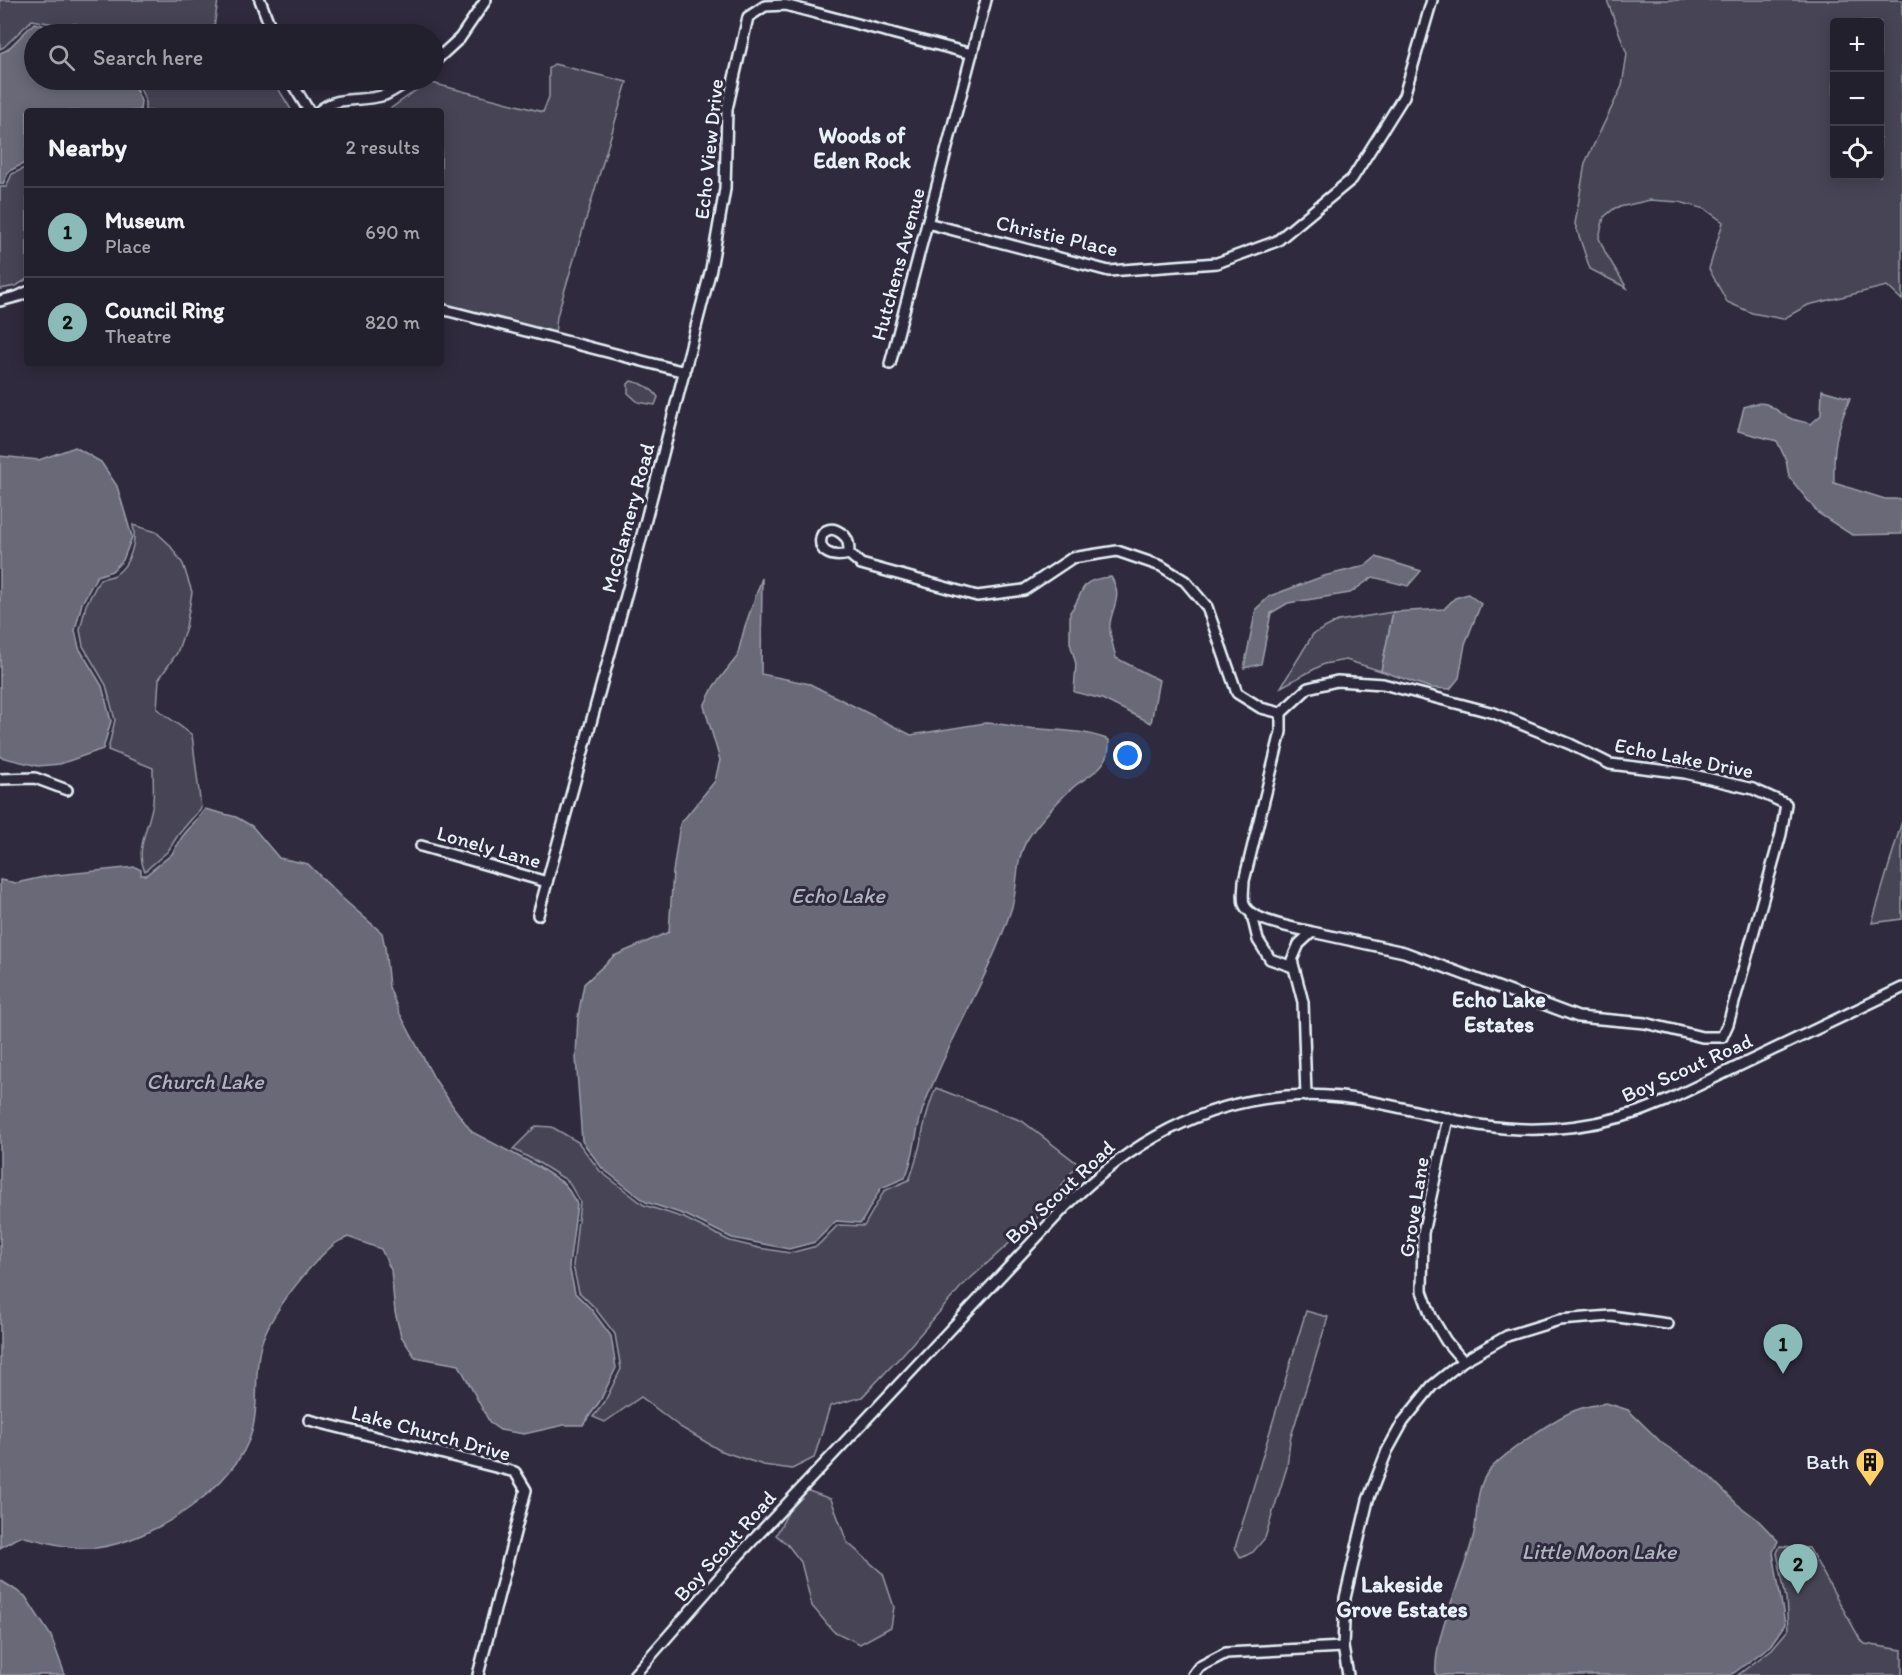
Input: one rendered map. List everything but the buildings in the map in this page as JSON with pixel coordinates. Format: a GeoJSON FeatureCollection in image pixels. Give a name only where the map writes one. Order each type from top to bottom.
{"type":"FeatureCollection","features":[{"type":"Feature","properties":{"kind":"street"},"geometry":{"type":"LineString","coordinates":[[260,0],[269,24]]}},
{"type":"Feature","properties":{"kind":"street"},"geometry":{"type":"LineString","coordinates":[[444,53],[460,38],[486,0]]}},
{"type":"Feature","properties":{"kind":"street","name":"Hutchens Avenue"},"geometry":{"type":"LineString","coordinates":[[890,364],[986,0]]}},
{"type":"Feature","properties":{"kind":"street","name":"Christie Place"},"geometry":{"type":"LineString","coordinates":[[927,223],[1109,271],[1217,263],[1277,241],[1352,179],[1404,96],[1432,0]]}},
{"type":"Feature","properties":{"kind":"street","name":"Echo View Drive"},"geometry":{"type":"LineString","coordinates":[[685,372],[711,269],[725,189],[727,109],[748,17],[765,6],[785,5],[972,54]]}},
{"type":"Feature","properties":{"kind":"street"},"geometry":{"type":"LineString","coordinates":[[296,90],[307,108]]}},
{"type":"Feature","properties":{"kind":"street"},"geometry":{"type":"LineString","coordinates":[[323,108],[327,104],[345,99],[384,95],[393,90]]}},
{"type":"Feature","properties":{"kind":"street"},"geometry":{"type":"LineString","coordinates":[[0,301],[24,294]]}},
{"type":"Feature","properties":{"kind":"street"},"geometry":{"type":"LineString","coordinates":[[444,310],[685,372]]}},
{"type":"Feature","properties":{"kind":"street","name":"McGlamery Road"},"geometry":{"type":"LineString","coordinates":[[538,915],[685,372]]}},
{"type":"Feature","properties":{"kind":"street"},"geometry":{"type":"LineString","coordinates":[[849,554],[861,564],[977,596],[1024,590],[1072,558],[1117,551],[1161,566],[1185,582],[1207,607],[1238,693],[1262,708],[1281,713],[1281,732],[1244,881],[1244,904],[1252,915],[1258,940],[1270,959],[1293,967]]}},
{"type":"Feature","properties":{"kind":"street","name":"Echo Lake Drive"},"geometry":{"type":"LineString","coordinates":[[1252,915],[1312,932],[1404,952],[1578,1017],[1645,1023],[1702,1037],[1722,1036],[1728,1024],[1772,868],[1786,804],[1753,789],[1685,773],[1610,764],[1570,744],[1494,713],[1383,684],[1337,681],[1308,688],[1281,713]]}},
{"type":"Feature","properties":{"kind":"street"},"geometry":{"type":"LineString","coordinates":[[0,779],[35,778],[67,790]]}},
{"type":"Feature","properties":{"kind":"street","name":"Lonely Lane"},"geometry":{"type":"LineString","coordinates":[[421,846],[547,882]]}},
{"type":"Feature","properties":{"kind":"street"},"geometry":{"type":"LineString","coordinates":[[1306,1096],[1303,1002],[1292,960],[1295,950],[1312,932]]}},
{"type":"Feature","properties":{"kind":"street","name":"Boy Scout Road"},"geometry":{"type":"LineString","coordinates":[[634,1675],[739,1555],[1038,1235],[1094,1179],[1137,1146],[1165,1130],[1194,1118],[1250,1102],[1306,1096],[1352,1098],[1498,1127],[1538,1129],[1581,1125],[1627,1116],[1666,1101],[1902,988]]}},
{"type":"Feature","properties":{"kind":"street","name":"Grove Lane"},"geometry":{"type":"LineString","coordinates":[[1448,1118],[1423,1233],[1422,1291],[1431,1316],[1446,1341],[1463,1362]]}},
{"type":"Feature","properties":{"kind":"street"},"geometry":{"type":"LineString","coordinates":[[1348,1675],[1343,1647],[1345,1598],[1368,1500],[1387,1451],[1404,1422],[1432,1386],[1463,1362],[1507,1336],[1560,1320],[1611,1316],[1668,1324]]}},
{"type":"Feature","properties":{"kind":"street","name":"Lake Church Drive"},"geometry":{"type":"LineString","coordinates":[[309,1420],[514,1472],[526,1490],[478,1675]]}},
{"type":"Feature","properties":{"kind":"street"},"geometry":{"type":"LineString","coordinates":[[1193,1675],[1199,1667],[1226,1653],[1343,1647]]}},
{"type":"Feature","properties":{"kind":"shaded area"},"geometry":{"type":"Polygon","coordinates":[[[0,0],[218,0],[214,24],[54,24],[32,20],[24,24],[24,28],[0,49],[0,0]]]}},
{"type":"Feature","properties":{"kind":"shaded area"},"geometry":{"type":"Polygon","coordinates":[[[1607,0],[1902,0],[1902,300],[1887,286],[1808,305],[1783,319],[1752,313],[1727,302],[1709,269],[1723,222],[1705,209],[1679,202],[1650,200],[1615,208],[1604,217],[1599,238],[1627,288],[1590,269],[1575,224],[1585,163],[1622,86],[1627,54],[1607,0]]]}},
{"type":"Feature","properties":{"kind":"shaded area"},"geometry":{"type":"Polygon","coordinates":[[[554,64],[627,82],[557,316],[555,334],[444,305],[444,108],[391,108],[417,90],[444,90],[444,86],[543,112],[549,97],[549,68],[554,64]]]}},
{"type":"Feature","properties":{"kind":"shaded area"},"geometry":{"type":"Polygon","coordinates":[[[141,90],[279,90],[290,108],[145,108],[141,90]]]}},
{"type":"Feature","properties":{"kind":"shaded area"},"geometry":{"type":"Polygon","coordinates":[[[24,168],[24,281],[16,286],[0,289],[0,187],[6,187],[12,174],[24,168]]]}},
{"type":"Feature","properties":{"kind":"shaded area"},"geometry":{"type":"Polygon","coordinates":[[[631,381],[643,384],[658,397],[655,405],[638,402],[628,393],[628,384],[631,381]]]}},
{"type":"Feature","properties":{"kind":"shaded area"},"geometry":{"type":"Polygon","coordinates":[[[133,525],[156,532],[169,544],[183,564],[192,592],[186,627],[177,653],[159,679],[157,709],[192,735],[201,808],[178,835],[168,851],[145,871],[141,855],[153,802],[153,768],[108,750],[115,720],[106,685],[83,646],[80,630],[86,605],[100,579],[115,575],[125,565],[133,546],[133,525]]]}},
{"type":"Feature","properties":{"kind":"shaded area"},"geometry":{"type":"Polygon","coordinates":[[[1393,612],[1381,671],[1346,660],[1324,664],[1281,687],[1313,634],[1338,621],[1393,612]]]}},
{"type":"Feature","properties":{"kind":"shaded area"},"geometry":{"type":"Polygon","coordinates":[[[1902,821],[1902,919],[1872,923],[1902,821]]]}},
{"type":"Feature","properties":{"kind":"shaded area"},"geometry":{"type":"Polygon","coordinates":[[[936,1088],[1022,1121],[1078,1164],[1036,1219],[961,1287],[862,1397],[830,1406],[814,1458],[792,1469],[763,1465],[721,1451],[680,1427],[641,1397],[605,1422],[593,1417],[604,1403],[621,1369],[615,1334],[579,1292],[573,1266],[580,1202],[568,1181],[513,1149],[536,1126],[552,1127],[578,1142],[600,1171],[644,1205],[684,1218],[730,1241],[790,1253],[817,1246],[838,1225],[864,1226],[884,1191],[909,1180],[936,1088]]]}},
{"type":"Feature","properties":{"kind":"shaded area"},"geometry":{"type":"Polygon","coordinates":[[[1306,1311],[1328,1317],[1290,1440],[1287,1467],[1265,1538],[1253,1552],[1241,1558],[1235,1548],[1306,1311]]]}},
{"type":"Feature","properties":{"kind":"shaded area"},"geometry":{"type":"Polygon","coordinates":[[[806,1490],[831,1499],[847,1542],[883,1574],[894,1607],[891,1627],[860,1644],[833,1631],[812,1606],[801,1562],[787,1544],[776,1535],[791,1507],[806,1490]]]}},
{"type":"Feature","properties":{"kind":"shaded area"},"geometry":{"type":"Polygon","coordinates":[[[1780,1546],[1809,1548],[1860,1639],[1865,1644],[1902,1650],[1902,1675],[1738,1675],[1772,1649],[1788,1630],[1786,1598],[1777,1553],[1780,1546]]]}},
{"type":"Feature","properties":{"kind":"water"},"geometry":{"type":"Polygon","coordinates":[[[24,33],[24,90],[136,90],[141,101],[140,108],[24,108],[24,164],[9,171],[3,184],[0,183],[0,53],[7,50],[24,33]]]}},
{"type":"Feature","properties":{"kind":"water"},"geometry":{"type":"Polygon","coordinates":[[[1822,390],[1850,398],[1836,439],[1834,483],[1885,499],[1902,499],[1902,534],[1852,535],[1818,513],[1789,477],[1786,460],[1777,441],[1738,431],[1744,407],[1760,403],[1792,419],[1811,424],[1821,415],[1822,390]]]}},
{"type":"Feature","properties":{"kind":"water"},"geometry":{"type":"Polygon","coordinates":[[[75,447],[101,462],[117,486],[132,537],[123,560],[112,571],[97,576],[82,603],[75,630],[79,648],[102,686],[111,721],[103,749],[60,764],[38,766],[0,757],[0,456],[39,460],[75,447]]]}},
{"type":"Feature","properties":{"kind":"water"},"geometry":{"type":"Polygon","coordinates":[[[1376,557],[1421,571],[1408,586],[1373,577],[1350,593],[1288,603],[1271,613],[1261,664],[1244,668],[1256,609],[1270,596],[1324,576],[1365,566],[1376,557]]]}},
{"type":"Feature","properties":{"kind":"water"},"geometry":{"type":"Polygon","coordinates":[[[1111,577],[1117,595],[1110,627],[1116,658],[1159,680],[1151,723],[1102,699],[1074,692],[1076,664],[1070,643],[1070,612],[1087,584],[1111,577]]]}},
{"type":"Feature","properties":{"kind":"water","name":"Echo Lake"},"geometry":{"type":"Polygon","coordinates":[[[762,578],[761,674],[810,684],[911,735],[985,723],[1079,732],[1109,740],[1106,759],[1057,803],[1031,834],[1023,848],[1011,910],[992,959],[925,1103],[905,1178],[881,1188],[861,1223],[836,1221],[815,1242],[789,1249],[732,1238],[686,1215],[646,1202],[602,1168],[582,1141],[576,1057],[578,1016],[584,984],[614,956],[669,932],[673,872],[680,824],[715,781],[720,760],[704,706],[714,686],[737,657],[762,578]]]}},
{"type":"Feature","properties":{"kind":"water"},"geometry":{"type":"Polygon","coordinates":[[[1468,594],[1481,604],[1465,644],[1459,678],[1450,689],[1431,688],[1381,671],[1393,612],[1444,609],[1455,598],[1468,594]]]}},
{"type":"Feature","properties":{"kind":"water","name":"Church Lake"},"geometry":{"type":"Polygon","coordinates":[[[205,809],[236,817],[252,826],[279,858],[308,864],[382,933],[389,987],[399,1012],[434,1078],[454,1108],[472,1132],[537,1166],[565,1184],[577,1204],[569,1266],[575,1293],[591,1309],[611,1336],[616,1368],[600,1401],[583,1425],[564,1425],[524,1434],[500,1430],[490,1423],[459,1365],[415,1357],[401,1336],[395,1312],[391,1270],[381,1249],[348,1237],[322,1255],[290,1292],[272,1320],[265,1333],[259,1355],[256,1410],[252,1431],[243,1452],[229,1472],[211,1491],[166,1523],[118,1544],[96,1548],[77,1548],[20,1536],[0,1548],[0,880],[16,883],[48,876],[135,867],[141,870],[141,875],[146,875],[172,854],[182,837],[205,809]]]}},
{"type":"Feature","properties":{"kind":"water","name":"Little Moon Lake"},"geometry":{"type":"Polygon","coordinates":[[[1606,1403],[1628,1410],[1662,1443],[1706,1473],[1778,1541],[1773,1552],[1785,1624],[1770,1646],[1731,1675],[1436,1675],[1439,1641],[1470,1550],[1478,1496],[1486,1475],[1502,1458],[1557,1419],[1579,1409],[1606,1403]]]}},
{"type":"Feature","properties":{"kind":"water"},"geometry":{"type":"Polygon","coordinates":[[[0,1580],[25,1596],[51,1636],[65,1675],[0,1675],[0,1580]]]}},
{"type":"Feature","properties":{"kind":"place","name":"Museum"},"geometry":{"type":"Point","coordinates":[1783,1374]}},
{"type":"Feature","properties":{"kind":"place","name":"Bath"},"geometry":{"type":"Point","coordinates":[1870,1488]}},
{"type":"Feature","properties":{"kind":"place","name":"Council Ring"},"geometry":{"type":"Point","coordinates":[1798,1594]}},
{"type":"Feature","properties":{"kind":"district","name":"Woods of Eden Rock"},"geometry":{"type":"Point","coordinates":[862,148]}},
{"type":"Feature","properties":{"kind":"district","name":"Echo Lake Estates"},"geometry":{"type":"Point","coordinates":[1499,1012]}},
{"type":"Feature","properties":{"kind":"district","name":"Lakeside Grove Estates"},"geometry":{"type":"Point","coordinates":[1402,1596]}}]}
